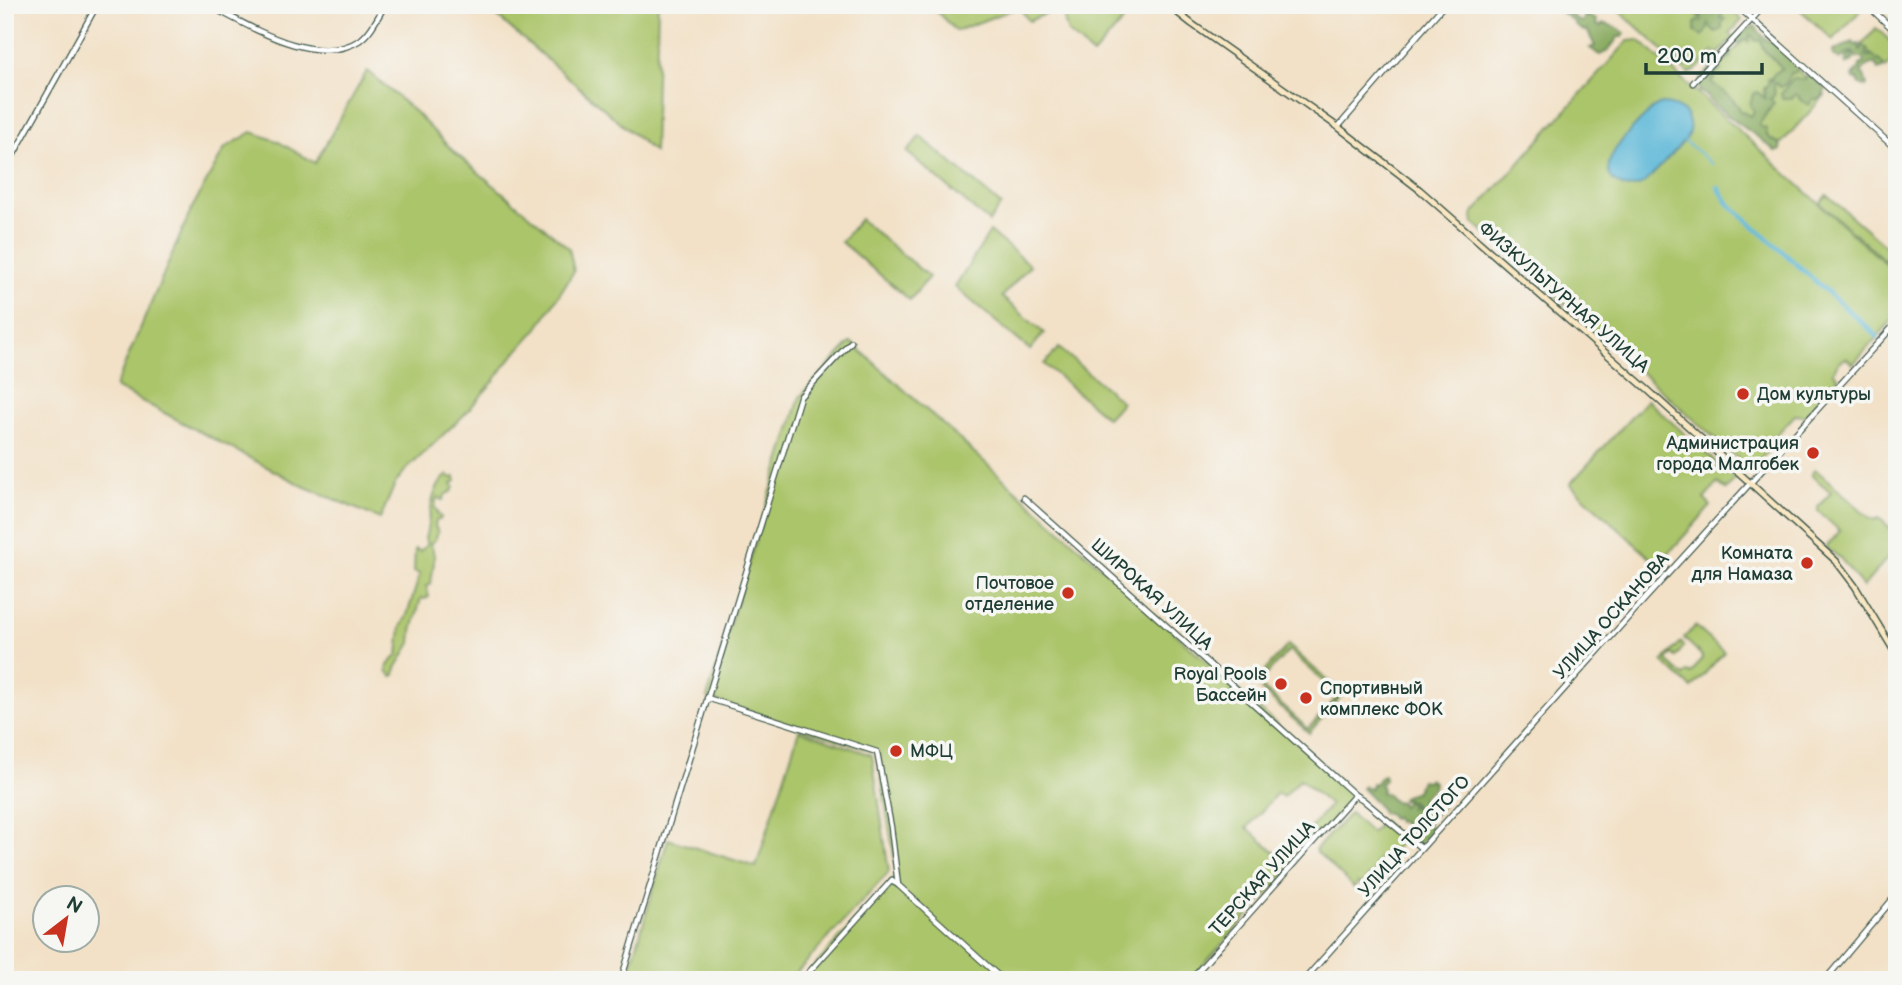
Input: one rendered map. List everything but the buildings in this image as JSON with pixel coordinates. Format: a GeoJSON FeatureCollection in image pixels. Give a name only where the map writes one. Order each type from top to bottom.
{"type":"FeatureCollection","features":[{"type":"Feature","properties":{"kind":"main road","name":"ФИЗКУЛЬТУРНАЯ УЛИЦА"},"geometry":{"type":"LineString","coordinates":[[1168,5],[1338,127],[1430,198],[1750,482],[1836,561],[1855,586],[1897,656]]}},
{"type":"Feature","properties":{"kind":"street"},"geometry":{"type":"LineString","coordinates":[[5,170],[97,5]]}},
{"type":"Feature","properties":{"kind":"street"},"geometry":{"type":"LineString","coordinates":[[208,5],[271,37],[303,48],[341,48],[361,39],[369,32],[385,5]]}},
{"type":"Feature","properties":{"kind":"street"},"geometry":{"type":"LineString","coordinates":[[1338,127],[1444,5]]}},
{"type":"Feature","properties":{"kind":"street"},"geometry":{"type":"LineString","coordinates":[[1736,5],[1897,150]]}},
{"type":"Feature","properties":{"kind":"street"},"geometry":{"type":"LineString","coordinates":[[1693,83],[1765,5]]}},
{"type":"Feature","properties":{"kind":"street"},"geometry":{"type":"LineString","coordinates":[[1867,5],[1897,33]]}},
{"type":"Feature","properties":{"kind":"street","name":"УЛИЦА ОСКАНОВА"},"geometry":{"type":"LineString","coordinates":[[1545,711],[1897,322]]}},
{"type":"Feature","properties":{"kind":"street"},"geometry":{"type":"LineString","coordinates":[[622,980],[800,397],[851,342]]}},
{"type":"Feature","properties":{"kind":"street","name":"ШИРОКАЯ УЛИЦА"},"geometry":{"type":"LineString","coordinates":[[1024,498],[1355,795],[1421,848]]}},
{"type":"Feature","properties":{"kind":"street"},"geometry":{"type":"LineString","coordinates":[[708,698],[877,752],[898,885]]}},
{"type":"Feature","properties":{"kind":"street","name":"УЛИЦА ТОЛСТОГО"},"geometry":{"type":"LineString","coordinates":[[1304,980],[1545,711]]}},
{"type":"Feature","properties":{"kind":"street","name":"ТЕРСКАЯ УЛИЦА"},"geometry":{"type":"LineString","coordinates":[[1189,980],[1355,795]]}},
{"type":"Feature","properties":{"kind":"street"},"geometry":{"type":"LineString","coordinates":[[802,980],[897,875]]}},
{"type":"Feature","properties":{"kind":"street"},"geometry":{"type":"LineString","coordinates":[[891,881],[1003,980]]}},
{"type":"Feature","properties":{"kind":"street"},"geometry":{"type":"LineString","coordinates":[[1825,980],[1897,894]]}},
{"type":"Feature","properties":{"kind":"green space"},"geometry":{"type":"Polygon","coordinates":[[[484,5],[658,5],[654,152],[484,5]]]}},
{"type":"Feature","properties":{"kind":"green space"},"geometry":{"type":"Polygon","coordinates":[[[930,5],[1066,5],[1029,21],[1019,7],[956,31],[930,5]]]}},
{"type":"Feature","properties":{"kind":"green space"},"geometry":{"type":"Polygon","coordinates":[[[1095,5],[1137,5],[1093,55],[1068,33],[1064,19],[1095,5]]]}},
{"type":"Feature","properties":{"kind":"green space"},"geometry":{"type":"Polygon","coordinates":[[[1552,5],[1560,5],[1580,22],[1585,15],[1597,20],[1596,24],[1600,27],[1603,24],[1610,25],[1625,33],[1623,37],[1618,37],[1609,50],[1600,55],[1590,48],[1595,46],[1587,30],[1576,26],[1552,5]]]}},
{"type":"Feature","properties":{"kind":"green space"},"geometry":{"type":"Polygon","coordinates":[[[1613,5],[1620,5],[1627,12],[1621,5],[1726,5],[1742,20],[1730,33],[1734,37],[1718,54],[1714,51],[1689,74],[1613,5]]]}},
{"type":"Feature","properties":{"kind":"green space"},"geometry":{"type":"Polygon","coordinates":[[[1699,5],[1708,12],[1714,13],[1716,6],[1712,5],[1717,5],[1722,9],[1720,18],[1725,19],[1722,29],[1716,33],[1709,24],[1702,36],[1695,32],[1695,23],[1702,18],[1694,12],[1699,5]]]}},
{"type":"Feature","properties":{"kind":"green space"},"geometry":{"type":"Polygon","coordinates":[[[1795,5],[1856,5],[1861,10],[1833,40],[1795,5]]]}},
{"type":"Feature","properties":{"kind":"green space"},"geometry":{"type":"Polygon","coordinates":[[[1755,26],[1765,39],[1775,43],[1798,66],[1794,73],[1790,73],[1785,85],[1780,87],[1774,84],[1774,94],[1770,99],[1774,103],[1759,126],[1767,129],[1770,138],[1780,143],[1781,150],[1776,152],[1699,91],[1700,80],[1727,50],[1731,52],[1731,57],[1722,63],[1721,71],[1715,73],[1715,79],[1711,81],[1732,99],[1740,111],[1752,115],[1754,111],[1750,105],[1753,94],[1757,92],[1765,98],[1764,89],[1768,79],[1771,81],[1773,75],[1782,68],[1766,52],[1761,40],[1755,41],[1750,35],[1749,42],[1736,42],[1737,37],[1745,30],[1755,26]]]}},
{"type":"Feature","properties":{"kind":"green space"},"geometry":{"type":"Polygon","coordinates":[[[1876,28],[1897,47],[1897,57],[1886,68],[1861,46],[1876,28]]]}},
{"type":"Feature","properties":{"kind":"green space"},"geometry":{"type":"Polygon","coordinates":[[[1753,30],[1825,95],[1777,148],[1705,82],[1753,30]]]}},
{"type":"Feature","properties":{"kind":"green space"},"geometry":{"type":"Polygon","coordinates":[[[1639,40],[1897,274],[1897,315],[1853,364],[1846,358],[1838,363],[1833,372],[1839,378],[1805,416],[1795,415],[1765,447],[1767,452],[1753,467],[1747,467],[1474,223],[1473,214],[1628,41],[1639,40]]]}},
{"type":"Feature","properties":{"kind":"green space"},"geometry":{"type":"Polygon","coordinates":[[[1853,42],[1855,45],[1859,44],[1860,51],[1862,45],[1868,49],[1866,55],[1871,54],[1883,64],[1883,68],[1878,70],[1875,63],[1865,67],[1861,73],[1864,75],[1866,87],[1853,77],[1864,63],[1863,58],[1857,58],[1853,52],[1847,53],[1852,54],[1854,59],[1847,65],[1847,58],[1843,56],[1840,60],[1833,55],[1833,51],[1853,42]]]}},
{"type":"Feature","properties":{"kind":"green space"},"geometry":{"type":"Polygon","coordinates":[[[367,71],[414,111],[454,152],[569,248],[574,271],[538,328],[494,381],[464,415],[405,471],[395,484],[380,519],[303,486],[115,387],[192,208],[225,148],[252,132],[277,141],[315,163],[367,71]]]}},
{"type":"Feature","properties":{"kind":"green space"},"geometry":{"type":"Polygon","coordinates":[[[1808,74],[1826,89],[1821,99],[1813,99],[1809,105],[1795,94],[1793,98],[1782,98],[1781,94],[1793,78],[1804,80],[1808,74]]]}},
{"type":"Feature","properties":{"kind":"green space"},"geometry":{"type":"Polygon","coordinates":[[[920,136],[1001,205],[989,222],[907,152],[920,136]]]}},
{"type":"Feature","properties":{"kind":"green space"},"geometry":{"type":"Polygon","coordinates":[[[1827,195],[1897,256],[1897,271],[1820,203],[1827,195]]]}},
{"type":"Feature","properties":{"kind":"green space"},"geometry":{"type":"Polygon","coordinates":[[[860,219],[929,277],[910,300],[841,242],[860,219]]]}},
{"type":"Feature","properties":{"kind":"green space"},"geometry":{"type":"Polygon","coordinates":[[[990,232],[1030,265],[1002,297],[1044,333],[1030,350],[955,287],[990,232]]]}},
{"type":"Feature","properties":{"kind":"green space"},"geometry":{"type":"Polygon","coordinates":[[[851,342],[1355,795],[1317,838],[1308,831],[1330,805],[1300,779],[1283,797],[1277,793],[1247,828],[1283,859],[1286,855],[1295,863],[1190,980],[802,980],[897,875],[877,752],[707,698],[800,397],[851,342]]]}},
{"type":"Feature","properties":{"kind":"green space"},"geometry":{"type":"Polygon","coordinates":[[[1059,348],[1122,402],[1107,418],[1044,364],[1059,348]]]}},
{"type":"Feature","properties":{"kind":"green space"},"geometry":{"type":"Polygon","coordinates":[[[1647,400],[1735,479],[1726,490],[1718,483],[1704,499],[1711,506],[1658,565],[1570,484],[1647,400]]]}},
{"type":"Feature","properties":{"kind":"green space"},"geometry":{"type":"Polygon","coordinates":[[[1815,469],[1870,518],[1879,518],[1897,534],[1897,565],[1888,557],[1863,587],[1841,559],[1826,547],[1840,531],[1818,511],[1818,507],[1831,492],[1811,475],[1815,469]]]}},
{"type":"Feature","properties":{"kind":"green space"},"geometry":{"type":"Polygon","coordinates":[[[448,475],[455,477],[456,481],[452,484],[452,491],[445,495],[443,500],[439,497],[436,500],[435,508],[441,517],[436,520],[438,532],[430,544],[434,559],[431,584],[426,586],[429,597],[421,598],[411,643],[396,668],[395,675],[392,676],[387,671],[388,665],[398,655],[401,627],[420,574],[414,572],[415,549],[420,551],[427,545],[425,538],[434,496],[448,475]]]}},
{"type":"Feature","properties":{"kind":"green space"},"geometry":{"type":"Polygon","coordinates":[[[1695,626],[1724,652],[1692,688],[1662,662],[1681,642],[1684,646],[1676,657],[1672,654],[1667,661],[1684,676],[1687,672],[1691,674],[1702,656],[1684,638],[1695,626]]]}},
{"type":"Feature","properties":{"kind":"green space"},"geometry":{"type":"Polygon","coordinates":[[[1288,645],[1343,694],[1309,733],[1261,690],[1263,688],[1308,729],[1339,695],[1289,650],[1257,685],[1254,683],[1288,645]]]}},
{"type":"Feature","properties":{"kind":"green space"},"geometry":{"type":"Polygon","coordinates":[[[799,730],[872,755],[889,872],[790,980],[632,980],[628,976],[668,839],[756,867],[799,730]]]}},
{"type":"Feature","properties":{"kind":"green space"},"geometry":{"type":"Polygon","coordinates":[[[1384,775],[1385,779],[1380,785],[1381,792],[1393,801],[1400,802],[1402,806],[1408,801],[1410,808],[1414,804],[1407,799],[1402,800],[1403,797],[1416,791],[1422,780],[1429,779],[1434,783],[1433,788],[1421,799],[1423,805],[1418,809],[1414,808],[1418,812],[1411,822],[1413,824],[1417,817],[1422,817],[1427,808],[1430,809],[1429,803],[1432,799],[1437,803],[1443,802],[1443,805],[1430,819],[1428,824],[1431,830],[1419,845],[1415,840],[1416,835],[1410,834],[1409,829],[1397,822],[1395,817],[1382,813],[1376,802],[1362,788],[1371,788],[1372,783],[1375,784],[1384,775]]]}},
{"type":"Feature","properties":{"kind":"green space"},"geometry":{"type":"Polygon","coordinates":[[[1350,813],[1371,833],[1383,821],[1402,840],[1384,860],[1380,858],[1375,864],[1378,867],[1361,885],[1358,883],[1354,888],[1315,850],[1350,813]]]}},
{"type":"Feature","properties":{"kind":"water"},"geometry":{"type":"Polygon","coordinates":[[[1661,104],[1675,106],[1685,114],[1689,124],[1687,138],[1647,181],[1635,187],[1622,186],[1612,178],[1608,169],[1611,158],[1626,135],[1653,108],[1661,104]]]}},
{"type":"Feature","properties":{"kind":"waterway"},"geometry":{"type":"LineString","coordinates":[[1684,140],[1712,164]]}},
{"type":"Feature","properties":{"kind":"waterway"},"geometry":{"type":"LineString","coordinates":[[1718,187],[1728,203],[1878,337]]}},
{"type":"Feature","properties":{"kind":"place","name":"Дом культуры"},"geometry":{"type":"Point","coordinates":[1743,394]}},
{"type":"Feature","properties":{"kind":"place","name":"Администрация города Малгобек"},"geometry":{"type":"Point","coordinates":[1813,453]}},
{"type":"Feature","properties":{"kind":"place","name":"Комната для Намаза"},"geometry":{"type":"Point","coordinates":[1807,563]}},
{"type":"Feature","properties":{"kind":"place","name":"Почтовое отделение"},"geometry":{"type":"Point","coordinates":[1068,593]}},
{"type":"Feature","properties":{"kind":"place","name":"Royal Pools Бассейн"},"geometry":{"type":"Point","coordinates":[1281,684]}},
{"type":"Feature","properties":{"kind":"place","name":"Спортивный комплекс ФОК"},"geometry":{"type":"Point","coordinates":[1306,698]}},
{"type":"Feature","properties":{"kind":"place","name":"МФЦ"},"geometry":{"type":"Point","coordinates":[896,751]}}]}
